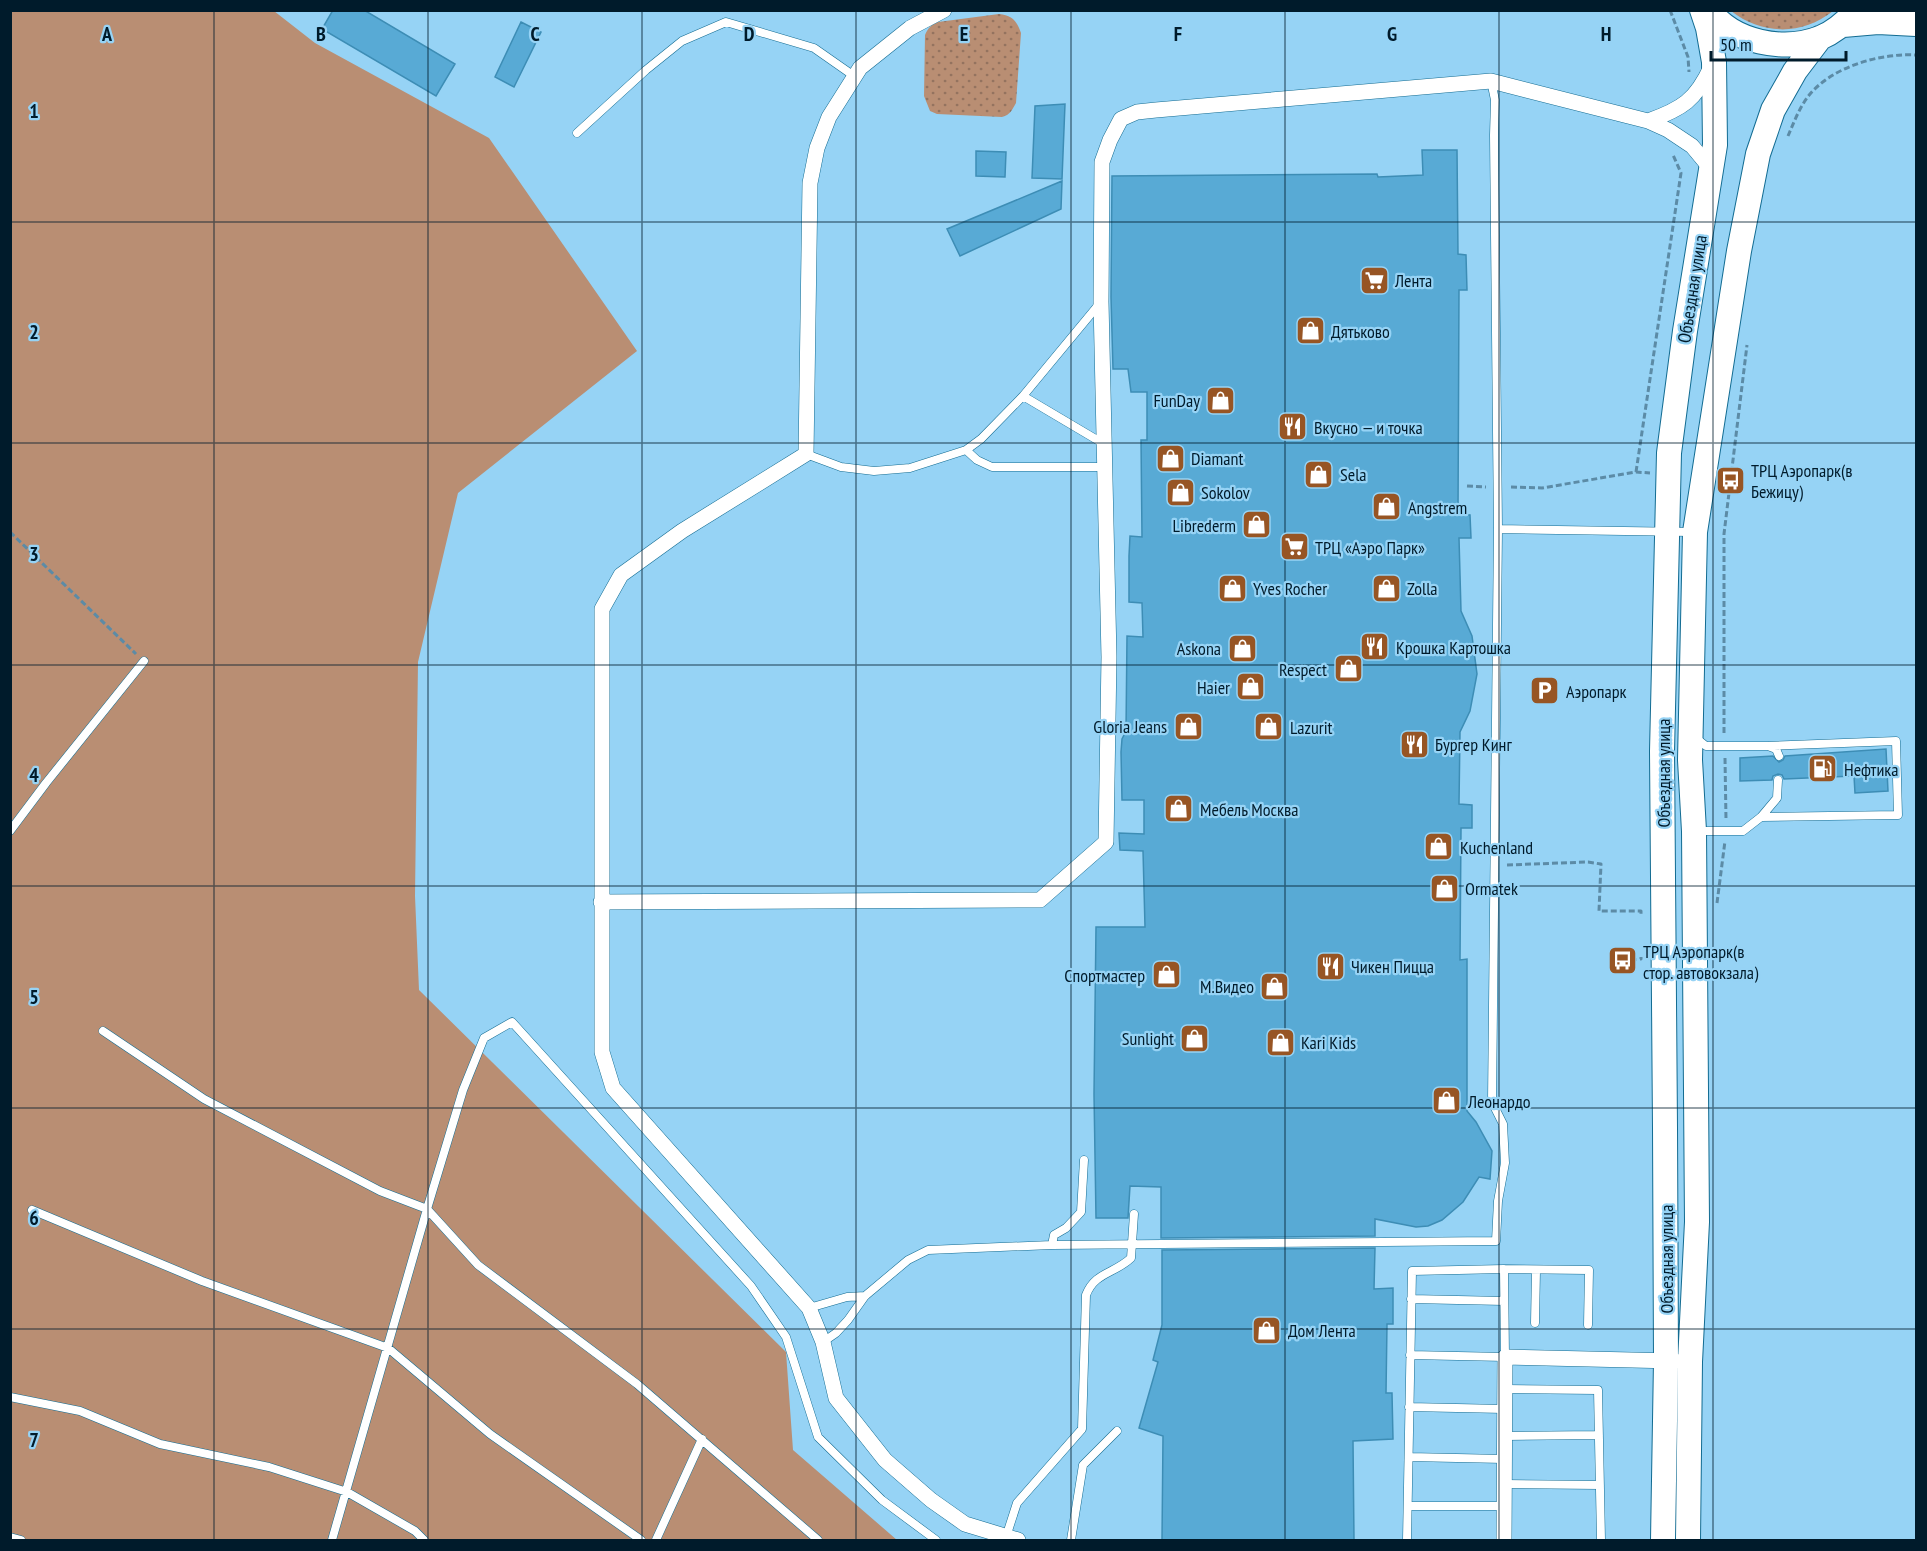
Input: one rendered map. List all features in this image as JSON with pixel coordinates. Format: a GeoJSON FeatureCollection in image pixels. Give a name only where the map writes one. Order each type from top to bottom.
{"type":"FeatureCollection","features":[{"type":"Feature","properties":{"kind":"main road","name":"Объездная улица"},"geometry":{"type":"LineString","coordinates":[[1663,1540],[1666,1361],[1662,751],[1669,453],[1715,135],[1714,62],[1702,10]]}},
{"type":"Feature","properties":{"kind":"main road"},"geometry":{"type":"LineString","coordinates":[[1709,10],[1736,33],[1763,43],[1792,45],[1820,38],[1850,18],[1917,24]]}},
{"type":"Feature","properties":{"kind":"main road","name":"Объездная улица"},"geometry":{"type":"LineString","coordinates":[[1688,1540],[1690,1362],[1697,1222],[1694,831],[1690,760],[1695,532],[1739,251],[1758,154],[1773,110],[1796,71],[1820,38]]}},
{"type":"Feature","properties":{"kind":"street"},"geometry":{"type":"LineString","coordinates":[[944,10],[910,28],[860,68],[829,117],[817,148],[810,183],[806,454],[682,531],[621,575],[602,609],[602,1052],[613,1088],[809,1308],[823,1342],[836,1398],[885,1460],[931,1500],[965,1524],[1012,1539]]}},
{"type":"Feature","properties":{"kind":"street"},"geometry":{"type":"LineString","coordinates":[[1648,121],[1674,112],[1693,98],[1706,80],[1714,62]]}},
{"type":"Feature","properties":{"kind":"street"},"geometry":{"type":"LineString","coordinates":[[601,902],[1040,900],[1106,842],[1109,657],[1101,302],[1101,162],[1121,119],[1137,112],[1156,110],[1491,81],[1648,121],[1668,130],[1692,146],[1711,170]]}},
{"type":"Feature","properties":{"kind":"street"},"geometry":{"type":"LineString","coordinates":[[1504,1540],[1504,1357],[1690,1362]]}},
{"type":"Feature","properties":{"kind":"lane"},"geometry":{"type":"LineString","coordinates":[[577,133],[646,70],[682,41],[726,22],[813,48],[854,76]]}},
{"type":"Feature","properties":{"kind":"lane"},"geometry":{"type":"LineString","coordinates":[[823,1342],[836,1333],[848,1320],[865,1296],[908,1260],[928,1250],[1052,1245],[1496,1241],[1498,1201],[1505,1163],[1503,1124],[1492,1102],[1498,529],[1495,99],[1491,81]]}},
{"type":"Feature","properties":{"kind":"lane"},"geometry":{"type":"LineString","coordinates":[[806,454],[841,467],[874,471],[910,468],[966,450],[981,440],[1023,396],[1101,302]]}},
{"type":"Feature","properties":{"kind":"lane"},"geometry":{"type":"LineString","coordinates":[[1023,396],[1105,444]]}},
{"type":"Feature","properties":{"kind":"lane"},"geometry":{"type":"LineString","coordinates":[[966,450],[977,460],[992,467],[1106,467]]}},
{"type":"Feature","properties":{"kind":"lane"},"geometry":{"type":"LineString","coordinates":[[1498,529],[1695,532]]}},
{"type":"Feature","properties":{"kind":"lane"},"geometry":{"type":"LineString","coordinates":[[10,831],[144,661]]}},
{"type":"Feature","properties":{"kind":"lane"},"geometry":{"type":"LineString","coordinates":[[1691,735],[1706,746],[1896,741],[1898,815],[1761,817]]}},
{"type":"Feature","properties":{"kind":"lane"},"geometry":{"type":"LineString","coordinates":[[1768,746],[1776,749],[1779,756]]}},
{"type":"Feature","properties":{"kind":"lane"},"geometry":{"type":"LineString","coordinates":[[1694,831],[1743,831],[1761,817],[1777,798],[1778,780]]}},
{"type":"Feature","properties":{"kind":"lane"},"geometry":{"type":"LineString","coordinates":[[332,1540],[463,1090],[483,1038],[512,1022],[751,1286],[786,1337],[818,1437],[882,1500],[936,1540]]}},
{"type":"Feature","properties":{"kind":"lane"},"geometry":{"type":"LineString","coordinates":[[104,1031],[204,1099],[380,1191],[427,1209],[478,1265],[638,1384],[818,1540]]}},
{"type":"Feature","properties":{"kind":"lane"},"geometry":{"type":"LineString","coordinates":[[1052,1245],[1054,1235],[1066,1228],[1081,1212],[1083,1160]]}},
{"type":"Feature","properties":{"kind":"lane"},"geometry":{"type":"LineString","coordinates":[[32,1210],[202,1281],[388,1348],[490,1434],[641,1540]]}},
{"type":"Feature","properties":{"kind":"lane"},"geometry":{"type":"LineString","coordinates":[[1012,1539],[1017,1503],[1082,1429],[1086,1295],[1090,1285],[1098,1277],[1123,1265],[1131,1258],[1134,1214]]}},
{"type":"Feature","properties":{"kind":"lane"},"geometry":{"type":"LineString","coordinates":[[1410,1354],[1504,1357],[1504,1269]]}},
{"type":"Feature","properties":{"kind":"lane"},"geometry":{"type":"LineString","coordinates":[[1407,1540],[1412,1270],[1589,1270],[1588,1325]]}},
{"type":"Feature","properties":{"kind":"lane"},"geometry":{"type":"LineString","coordinates":[[1536,1270],[1536,1323]]}},
{"type":"Feature","properties":{"kind":"lane"},"geometry":{"type":"LineString","coordinates":[[809,1308],[847,1297],[865,1296]]}},
{"type":"Feature","properties":{"kind":"lane"},"geometry":{"type":"LineString","coordinates":[[1412,1299],[1504,1301]]}},
{"type":"Feature","properties":{"kind":"lane"},"geometry":{"type":"LineString","coordinates":[[1504,1389],[1598,1389],[1601,1540]]}},
{"type":"Feature","properties":{"kind":"lane"},"geometry":{"type":"LineString","coordinates":[[10,1397],[80,1411],[160,1444],[268,1467],[347,1492],[415,1531],[424,1540]]}},
{"type":"Feature","properties":{"kind":"lane"},"geometry":{"type":"LineString","coordinates":[[1409,1407],[1504,1409]]}},
{"type":"Feature","properties":{"kind":"lane"},"geometry":{"type":"LineString","coordinates":[[1071,1540],[1083,1465],[1117,1431]]}},
{"type":"Feature","properties":{"kind":"lane"},"geometry":{"type":"LineString","coordinates":[[1504,1436],[1599,1436]]}},
{"type":"Feature","properties":{"kind":"lane"},"geometry":{"type":"LineString","coordinates":[[656,1540],[702,1439]]}},
{"type":"Feature","properties":{"kind":"lane"},"geometry":{"type":"LineString","coordinates":[[1409,1458],[1504,1459]]}},
{"type":"Feature","properties":{"kind":"lane"},"geometry":{"type":"LineString","coordinates":[[1504,1484],[1600,1485]]}},
{"type":"Feature","properties":{"kind":"lane"},"geometry":{"type":"LineString","coordinates":[[1408,1506],[1504,1506]]}},
{"type":"Feature","properties":{"kind":"lane"},"geometry":{"type":"LineString","coordinates":[[10,1537],[21,1540]]}},
{"type":"Feature","properties":{"kind":"path"},"geometry":{"type":"LineString","coordinates":[[1670,10],[1688,57],[1689,78]]}},
{"type":"Feature","properties":{"kind":"path"},"geometry":{"type":"LineString","coordinates":[[1467,486],[1542,488],[1636,472],[1681,173],[1676,158],[1671,153]]}},
{"type":"Feature","properties":{"kind":"path"},"geometry":{"type":"LineString","coordinates":[[10,532],[144,661]]}},
{"type":"Feature","properties":{"kind":"path"},"geometry":{"type":"LineString","coordinates":[[1495,865],[1588,862],[1601,864],[1599,911],[1641,911],[1641,923]]}},
{"type":"Feature","properties":{"kind":"path"},"geometry":{"type":"LineString","coordinates":[[1622,961],[1641,959],[1641,947]]}},
{"type":"Feature","properties":{"kind":"shaded area"},"geometry":{"type":"Polygon","coordinates":[[[11,11],[274,11],[315,43],[489,138],[637,351],[458,493],[418,662],[415,896],[419,990],[786,1352],[793,1450],[897,1540],[11,1540],[11,11]]]}},
{"type":"Feature","properties":{"kind":"shaded area"},"geometry":{"type":"Polygon","coordinates":[[[1731,11],[1833,11],[1808,25],[1782,29],[1756,25],[1731,11]]]}},
{"type":"Feature","properties":{"kind":"shaded area"},"geometry":{"type":"Polygon","coordinates":[[[999,14],[1013,19],[1021,33],[1016,103],[1012,110],[1002,117],[937,114],[930,111],[924,96],[925,35],[929,29],[938,22],[999,14]]]}},
{"type":"Feature","properties":{"kind":"building"},"geometry":{"type":"Polygon","coordinates":[[[333,10],[364,10],[455,64],[436,96],[322,29],[333,10]]]}},
{"type":"Feature","properties":{"kind":"building"},"geometry":{"type":"Polygon","coordinates":[[[521,22],[541,32],[514,87],[495,77],[521,22]]]}},
{"type":"Feature","properties":{"kind":"building"},"geometry":{"type":"Polygon","coordinates":[[[1065,104],[1062,179],[1032,178],[1035,106],[1065,104]]]}},
{"type":"Feature","properties":{"kind":"building","name":"ТРЦ «Аэро Парк»"},"geometry":{"type":"Polygon","coordinates":[[[1422,150],[1457,150],[1458,254],[1466,255],[1467,290],[1459,290],[1458,514],[1470,515],[1471,538],[1459,538],[1461,611],[1472,636],[1477,674],[1470,711],[1460,732],[1459,804],[1472,805],[1472,828],[1461,828],[1460,960],[1467,959],[1467,1111],[1476,1122],[1492,1151],[1490,1179],[1479,1177],[1463,1202],[1442,1220],[1428,1226],[1416,1227],[1375,1219],[1375,1236],[1161,1238],[1161,1187],[1130,1186],[1128,1218],[1096,1218],[1094,1094],[1096,927],[1145,927],[1143,851],[1120,850],[1119,833],[1144,834],[1144,800],[1122,800],[1121,752],[1122,739],[1126,731],[1127,636],[1143,637],[1142,603],[1129,602],[1129,556],[1130,536],[1142,537],[1141,440],[1147,440],[1147,392],[1131,392],[1128,369],[1113,369],[1112,176],[1377,174],[1378,177],[1423,175],[1422,150]]]}},
{"type":"Feature","properties":{"kind":"building"},"geometry":{"type":"Polygon","coordinates":[[[976,151],[1006,152],[1005,177],[976,176],[976,151]]]}},
{"type":"Feature","properties":{"kind":"building"},"geometry":{"type":"Polygon","coordinates":[[[1062,181],[1061,209],[960,256],[947,229],[1062,181]]]}},
{"type":"Feature","properties":{"kind":"building"},"geometry":{"type":"Polygon","coordinates":[[[1886,749],[1888,791],[1855,793],[1854,776],[1784,779],[1778,774],[1773,776],[1772,780],[1740,781],[1740,758],[1773,756],[1779,762],[1785,756],[1886,749]]]}},
{"type":"Feature","properties":{"kind":"building"},"geometry":{"type":"Polygon","coordinates":[[[1375,1248],[1374,1289],[1393,1288],[1393,1324],[1387,1324],[1386,1393],[1392,1393],[1393,1439],[1353,1441],[1354,1540],[1162,1540],[1163,1436],[1139,1428],[1158,1362],[1153,1360],[1162,1325],[1162,1250],[1375,1248]]]}},
{"type":"Feature","properties":{"kind":"place","name":"Лента"},"geometry":{"type":"Point","coordinates":[1374,280]}},
{"type":"Feature","properties":{"kind":"place","name":"Дятьково"},"geometry":{"type":"Point","coordinates":[1310,331]}},
{"type":"Feature","properties":{"kind":"place","name":"FunDay"},"geometry":{"type":"Point","coordinates":[1221,400]}},
{"type":"Feature","properties":{"kind":"place","name":"Вкусно — и точка"},"geometry":{"type":"Point","coordinates":[1293,427]}},
{"type":"Feature","properties":{"kind":"place","name":"Diamant"},"geometry":{"type":"Point","coordinates":[1170,458]}},
{"type":"Feature","properties":{"kind":"place","name":"Sela"},"geometry":{"type":"Point","coordinates":[1319,474]}},
{"type":"Feature","properties":{"kind":"place","name":"ТРЦ Аэропарк(в Бежицу)"},"geometry":{"type":"Point","coordinates":[1730,480]}},
{"type":"Feature","properties":{"kind":"place","name":"Sokolov"},"geometry":{"type":"Point","coordinates":[1180,492]}},
{"type":"Feature","properties":{"kind":"place","name":"Angstrem"},"geometry":{"type":"Point","coordinates":[1387,507]}},
{"type":"Feature","properties":{"kind":"place","name":"Librederm"},"geometry":{"type":"Point","coordinates":[1257,525]}},
{"type":"Feature","properties":{"kind":"place","name":"ТРЦ «Аэро Парк»"},"geometry":{"type":"Point","coordinates":[1294,547]}},
{"type":"Feature","properties":{"kind":"place","name":"Yves Rocher"},"geometry":{"type":"Point","coordinates":[1232,588]}},
{"type":"Feature","properties":{"kind":"place","name":"Zolla"},"geometry":{"type":"Point","coordinates":[1386,588]}},
{"type":"Feature","properties":{"kind":"place","name":"Крошка Картошка"},"geometry":{"type":"Point","coordinates":[1375,647]}},
{"type":"Feature","properties":{"kind":"place","name":"Askona"},"geometry":{"type":"Point","coordinates":[1242,648]}},
{"type":"Feature","properties":{"kind":"place","name":"Respect"},"geometry":{"type":"Point","coordinates":[1348,669]}},
{"type":"Feature","properties":{"kind":"place","name":"Haier"},"geometry":{"type":"Point","coordinates":[1251,687]}},
{"type":"Feature","properties":{"kind":"place","name":"Аэропарк"},"geometry":{"type":"Point","coordinates":[1545,691]}},
{"type":"Feature","properties":{"kind":"place","name":"Gloria Jeans"},"geometry":{"type":"Point","coordinates":[1188,726]}},
{"type":"Feature","properties":{"kind":"place","name":"Lazurit"},"geometry":{"type":"Point","coordinates":[1269,727]}},
{"type":"Feature","properties":{"kind":"place","name":"Бургер Кинг"},"geometry":{"type":"Point","coordinates":[1414,744]}},
{"type":"Feature","properties":{"kind":"place","name":"Нефтика"},"geometry":{"type":"Point","coordinates":[1823,769]}},
{"type":"Feature","properties":{"kind":"place","name":"Мебель Москва"},"geometry":{"type":"Point","coordinates":[1179,809]}},
{"type":"Feature","properties":{"kind":"place","name":"Kuchenland"},"geometry":{"type":"Point","coordinates":[1439,847]}},
{"type":"Feature","properties":{"kind":"place","name":"Ormatek"},"geometry":{"type":"Point","coordinates":[1444,888]}},
{"type":"Feature","properties":{"kind":"place","name":"ТРЦ Аэропарк(в стор. автовокзала)"},"geometry":{"type":"Point","coordinates":[1622,961]}},
{"type":"Feature","properties":{"kind":"place","name":"Чикен Пицца"},"geometry":{"type":"Point","coordinates":[1330,966]}},
{"type":"Feature","properties":{"kind":"place","name":"Спортмастер"},"geometry":{"type":"Point","coordinates":[1166,975]}},
{"type":"Feature","properties":{"kind":"place","name":"М.Видео"},"geometry":{"type":"Point","coordinates":[1275,986]}},
{"type":"Feature","properties":{"kind":"place","name":"Sunlight"},"geometry":{"type":"Point","coordinates":[1195,1038]}},
{"type":"Feature","properties":{"kind":"place","name":"Kari Kids"},"geometry":{"type":"Point","coordinates":[1280,1042]}},
{"type":"Feature","properties":{"kind":"place","name":"Леонардо"},"geometry":{"type":"Point","coordinates":[1447,1101]}},
{"type":"Feature","properties":{"kind":"place","name":"Дом Лента"},"geometry":{"type":"Point","coordinates":[1267,1330]}}]}
